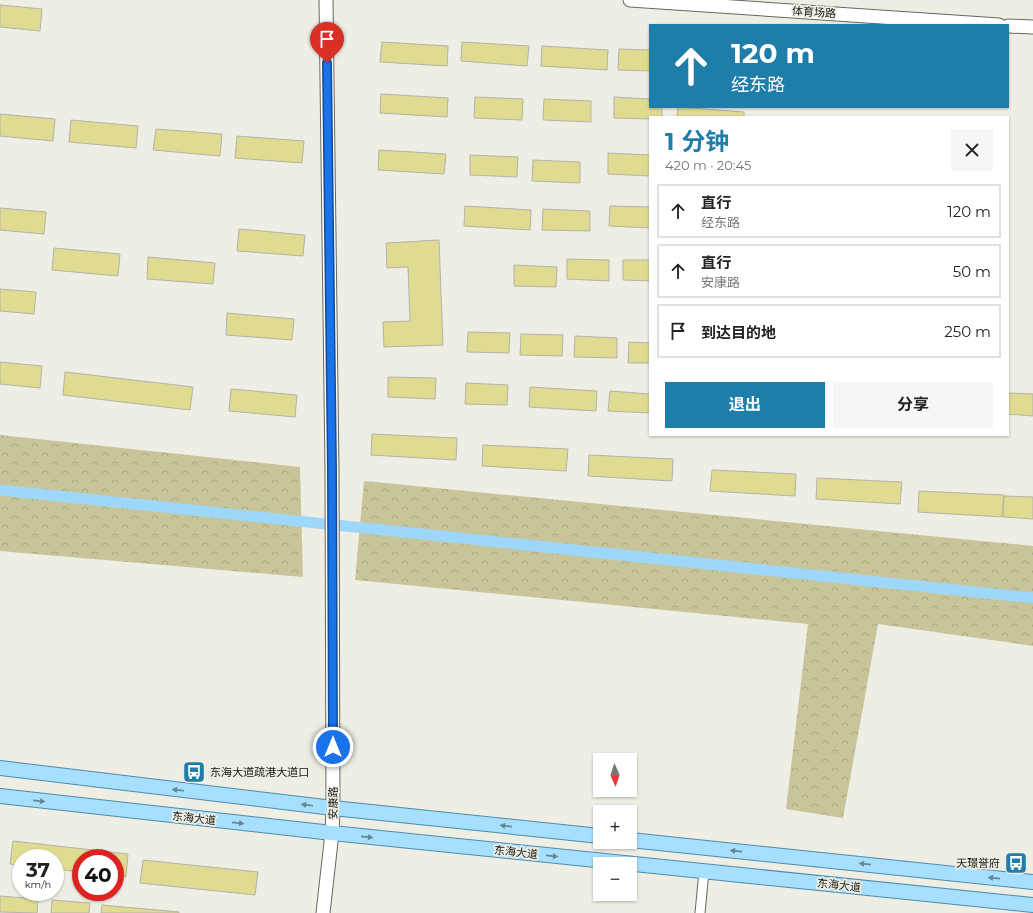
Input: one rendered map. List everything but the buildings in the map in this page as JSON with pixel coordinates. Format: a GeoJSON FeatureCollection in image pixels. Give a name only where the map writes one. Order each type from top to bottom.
{"type":"FeatureCollection","features":[{"type":"Feature","properties":{"kind":"main road"},"geometry":{"type":"LineString","coordinates":[[0,768],[333,808],[593,835]]}},
{"type":"Feature","properties":{"kind":"main road","name":"东海大道"},"geometry":{"type":"LineString","coordinates":[[0,796],[332,833],[1033,905]]}},
{"type":"Feature","properties":{"kind":"main road"},"geometry":{"type":"LineString","coordinates":[[637,841],[1033,882]]}},
{"type":"Feature","properties":{"kind":"street","name":"安康路"},"geometry":{"type":"LineString","coordinates":[[323,913],[332,833],[333,808],[332,471],[326,0]]}},
{"type":"Feature","properties":{"kind":"street","name":"体育场路"},"geometry":{"type":"LineString","coordinates":[[630,0],[984,24]]}},
{"type":"Feature","properties":{"kind":"street"},"geometry":{"type":"LineString","coordinates":[[1009,26],[1033,27]]}},
{"type":"Feature","properties":{"kind":"street"},"geometry":{"type":"LineString","coordinates":[[700,913],[704,871]]}},
{"type":"Feature","properties":{"kind":"green space"},"geometry":{"type":"Polygon","coordinates":[[[0,435],[300,467],[303,577],[0,551],[0,435]]]}},
{"type":"Feature","properties":{"kind":"green space"},"geometry":{"type":"Polygon","coordinates":[[[364,481],[1033,546],[1033,646],[878,624],[843,818],[786,809],[808,624],[355,580],[364,481]]]}},
{"type":"Feature","properties":{"kind":"waterway"},"geometry":{"type":"LineString","coordinates":[[0,490],[1033,598]]}},
{"type":"Feature","properties":{"kind":"place","name":"东海大道疏港大道口"},"geometry":{"type":"Point","coordinates":[194,772]}},
{"type":"Feature","properties":{"kind":"place","name":"天璟誉府"},"geometry":{"type":"Point","coordinates":[1016,863]}},
{"type":"Feature","properties":{"kind":"route"},"geometry":{"type":"LineString","coordinates":[[327,63],[332,471],[333,747]]}}]}
